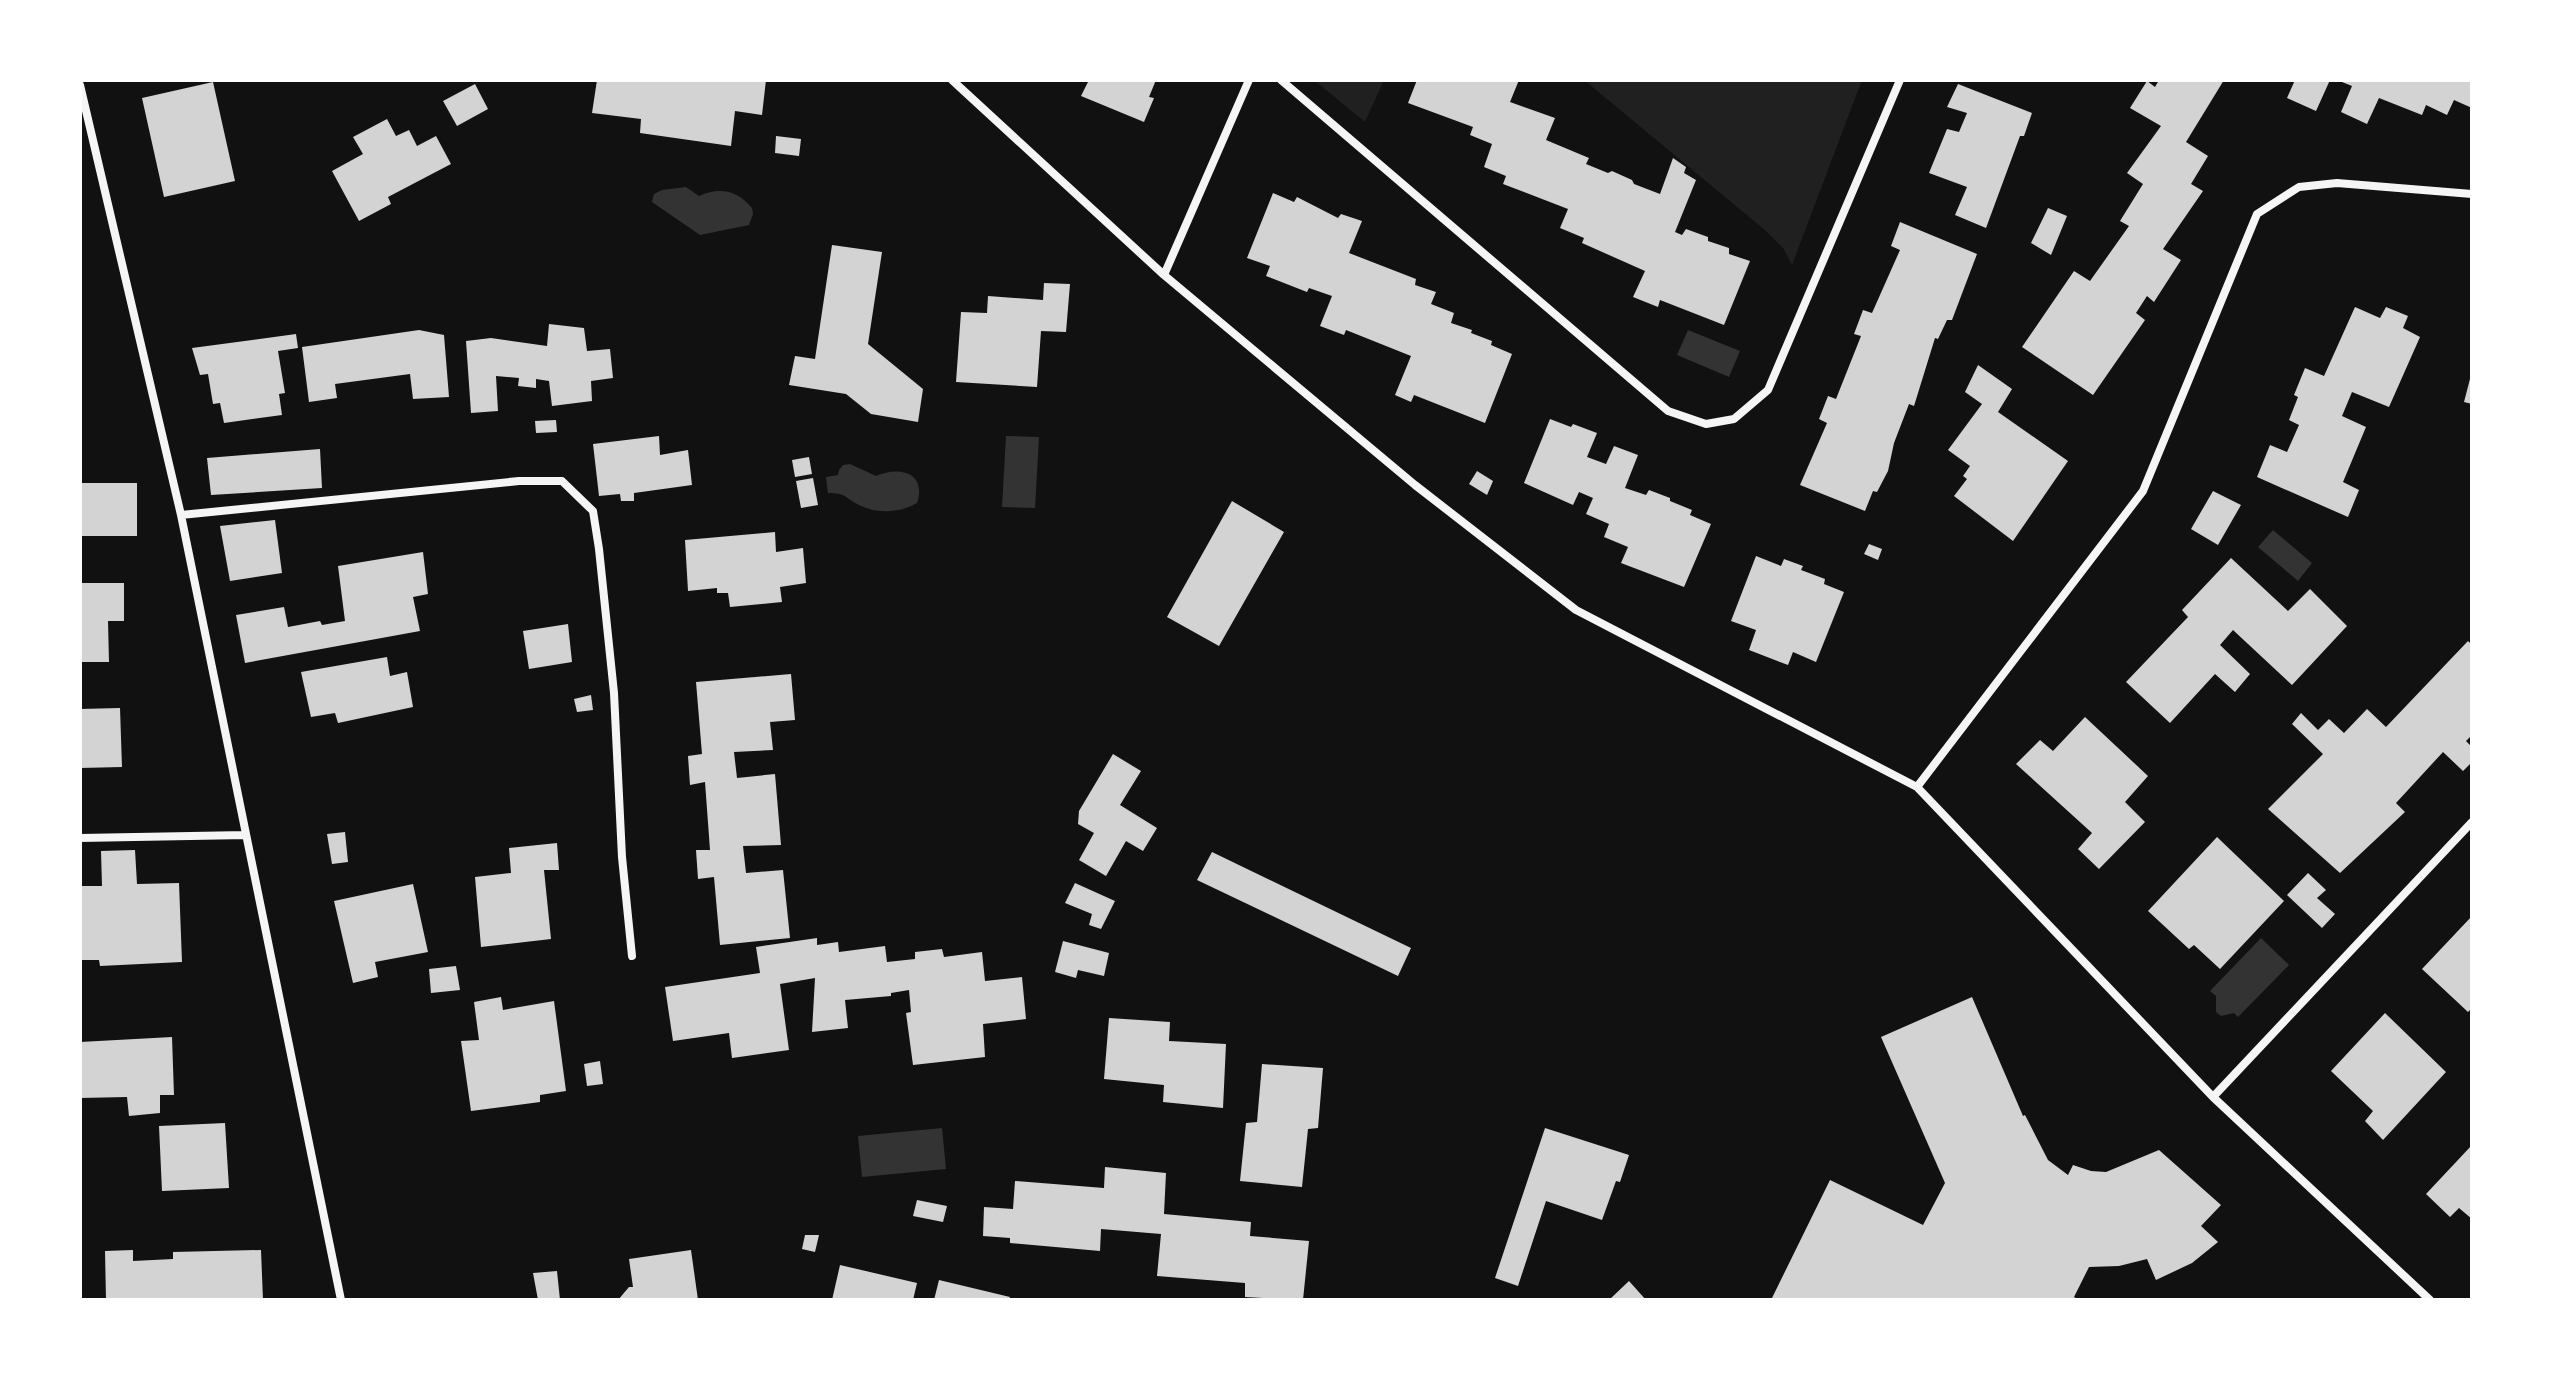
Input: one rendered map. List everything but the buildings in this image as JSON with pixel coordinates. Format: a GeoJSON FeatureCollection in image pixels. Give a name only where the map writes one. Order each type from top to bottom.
{"type":"FeatureCollection","features":[{"type":"Feature","properties":{"kind":"street"},"geometry":{"type":"LineString","coordinates":[[952,80],[1164,275],[1415,485],[1576,610],[1917,787],[2213,1097],[2430,1300]]}},
{"type":"Feature","properties":{"kind":"street"},"geometry":{"type":"LineString","coordinates":[[1164,275],[1249,80]]}},
{"type":"Feature","properties":{"kind":"street"},"geometry":{"type":"LineString","coordinates":[[1281,80],[1668,411],[1706,424],[1734,419],[1768,390],[1900,80]]}},
{"type":"Feature","properties":{"kind":"street"},"geometry":{"type":"LineString","coordinates":[[80,85],[181,515],[341,1300]]}},
{"type":"Feature","properties":{"kind":"street"},"geometry":{"type":"LineString","coordinates":[[1917,787],[2143,491],[2257,214],[2299,187],[2337,183],[2472,194]]}},
{"type":"Feature","properties":{"kind":"street"},"geometry":{"type":"LineString","coordinates":[[181,515],[519,481],[562,481],[593,511],[614,693],[622,857],[632,956]]}},
{"type":"Feature","properties":{"kind":"street"},"geometry":{"type":"LineString","coordinates":[[2213,1097],[2472,822]]}},
{"type":"Feature","properties":{"kind":"street"},"geometry":{"type":"LineString","coordinates":[[80,838],[246,835]]}},
{"type":"Feature","properties":{"kind":"shaded area"},"geometry":{"type":"Polygon","coordinates":[[[1314,80],[1384,80],[1365,122],[1314,80]]]}},
{"type":"Feature","properties":{"kind":"shaded area"},"geometry":{"type":"Polygon","coordinates":[[[1584,80],[1862,80],[1792,265],[1783,248],[1766,231],[1584,80]]]}},
{"type":"Feature","properties":{"kind":"shaded area"},"geometry":{"type":"Polygon","coordinates":[[[686,187],[699,196],[721,191],[740,197],[752,208],[749,225],[700,235],[652,202],[654,194],[662,190],[686,187]]]}},
{"type":"Feature","properties":{"kind":"shaded area"},"geometry":{"type":"Polygon","coordinates":[[[1688,330],[1740,351],[1729,377],[1677,355],[1688,330]]]}},
{"type":"Feature","properties":{"kind":"shaded area"},"geometry":{"type":"Polygon","coordinates":[[[1006,436],[1039,437],[1035,508],[1002,507],[1006,436]]]}},
{"type":"Feature","properties":{"kind":"shaded area"},"geometry":{"type":"Polygon","coordinates":[[[850,464],[876,476],[894,472],[909,474],[918,484],[917,503],[903,509],[881,511],[866,508],[842,495],[828,493],[826,477],[838,475],[843,465],[850,464]]]}},
{"type":"Feature","properties":{"kind":"shaded area"},"geometry":{"type":"Polygon","coordinates":[[[2273,530],[2312,563],[2298,581],[2258,547],[2273,530]]]}},
{"type":"Feature","properties":{"kind":"shaded area"},"geometry":{"type":"Polygon","coordinates":[[[2261,938],[2289,965],[2238,1017],[2234,1013],[2221,1016],[2216,1012],[2216,996],[2210,991],[2261,938]]]}},
{"type":"Feature","properties":{"kind":"shaded area"},"geometry":{"type":"Polygon","coordinates":[[[942,1128],[946,1169],[862,1177],[858,1136],[942,1128]]]}}]}
